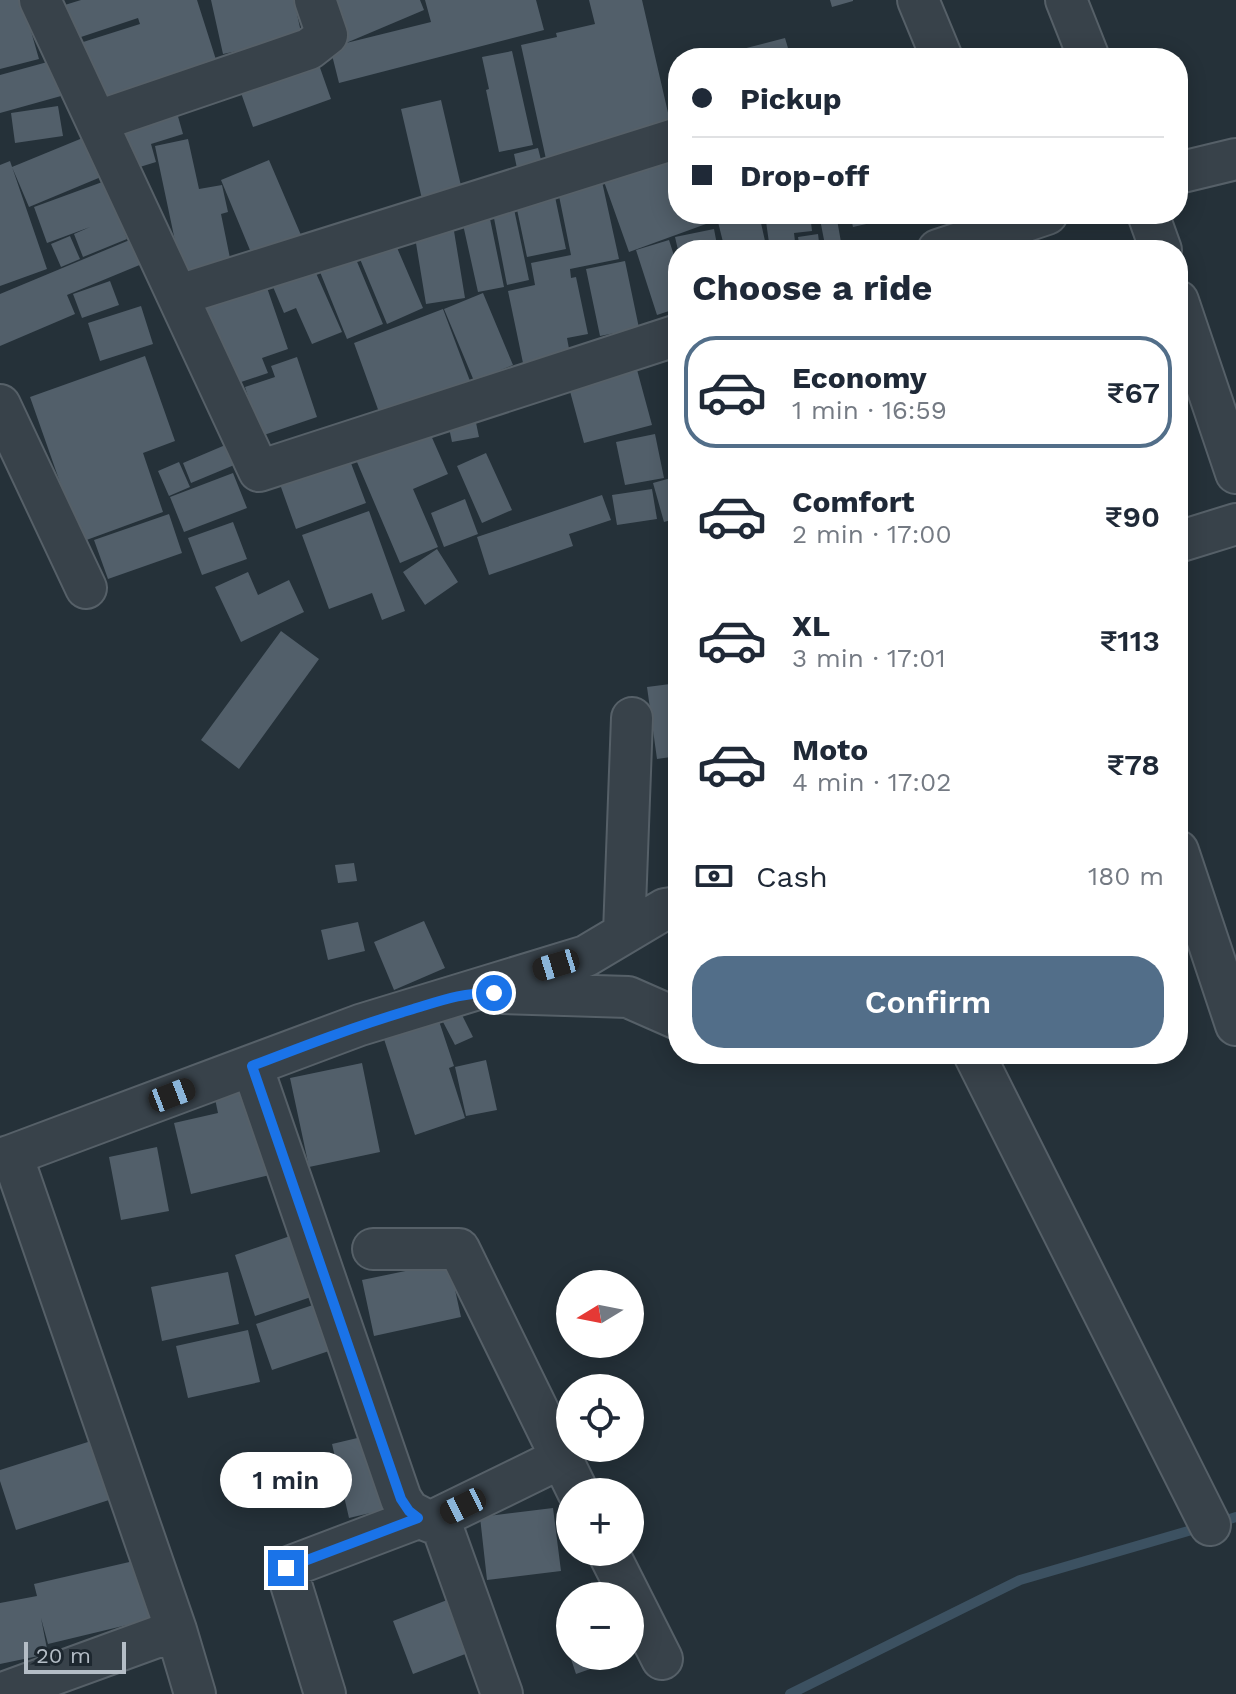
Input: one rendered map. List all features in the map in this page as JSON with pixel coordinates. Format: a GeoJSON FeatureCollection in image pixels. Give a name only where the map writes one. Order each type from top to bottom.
{"type":"FeatureCollection","features":[{"type":"Feature","properties":{"kind":"street"},"geometry":{"type":"LineString","coordinates":[[40,0],[259,471],[668,338]]}},
{"type":"Feature","properties":{"kind":"street"},"geometry":{"type":"LineString","coordinates":[[98,121],[309,49],[327,35],[315,0]]}},
{"type":"Feature","properties":{"kind":"street"},"geometry":{"type":"LineString","coordinates":[[918,0],[936,48]]}},
{"type":"Feature","properties":{"kind":"street"},"geometry":{"type":"LineString","coordinates":[[1066,0],[1085,48]]}},
{"type":"Feature","properties":{"kind":"street"},"geometry":{"type":"LineString","coordinates":[[179,295],[668,141]]}},
{"type":"Feature","properties":{"kind":"street"},"geometry":{"type":"LineString","coordinates":[[1188,171],[1236,159]]}},
{"type":"Feature","properties":{"kind":"street"},"geometry":{"type":"LineString","coordinates":[[960,240],[995,224]]}},
{"type":"Feature","properties":{"kind":"street"},"geometry":{"type":"LineString","coordinates":[[1188,331],[1236,473]]}},
{"type":"Feature","properties":{"kind":"street"},"geometry":{"type":"LineString","coordinates":[[0,405],[86,588]]}},
{"type":"Feature","properties":{"kind":"street"},"geometry":{"type":"LineString","coordinates":[[1188,539],[1236,524]]}},
{"type":"Feature","properties":{"kind":"street"},"geometry":{"type":"LineString","coordinates":[[624,933],[632,718]]}},
{"type":"Feature","properties":{"kind":"street"},"geometry":{"type":"LineString","coordinates":[[195,1694],[176,1630],[6,1157],[360,1025],[586,956],[668,909]]}},
{"type":"Feature","properties":{"kind":"street"},"geometry":{"type":"LineString","coordinates":[[1189,920],[1236,1025]]}},
{"type":"Feature","properties":{"kind":"street"},"geometry":{"type":"LineString","coordinates":[[467,993],[628,997],[668,1015]]}},
{"type":"Feature","properties":{"kind":"street"},"geometry":{"type":"LineString","coordinates":[[979,1064],[1210,1525]]}},
{"type":"Feature","properties":{"kind":"street"},"geometry":{"type":"LineString","coordinates":[[252,1066],[401,1499],[409,1511],[428,1518],[502,1694]]}},
{"type":"Feature","properties":{"kind":"street"},"geometry":{"type":"LineString","coordinates":[[325,1694],[286,1568],[428,1518],[570,1475],[459,1249],[373,1249]]}},
{"type":"Feature","properties":{"kind":"street"},"geometry":{"type":"LineString","coordinates":[[615,1566],[662,1659]]}},
{"type":"Feature","properties":{"kind":"street"},"geometry":{"type":"LineString","coordinates":[[0,1694],[176,1630]]}},
{"type":"Feature","properties":{"kind":"building"},"geometry":{"type":"Polygon","coordinates":[[[0,0],[22,0],[39,59],[0,69],[0,0]]]}},
{"type":"Feature","properties":{"kind":"building"},"geometry":{"type":"Polygon","coordinates":[[[81,0],[197,0],[218,66],[99,104],[80,43],[140,24],[138,18],[66,42],[55,8],[81,0]]]}},
{"type":"Feature","properties":{"kind":"building"},"geometry":{"type":"Polygon","coordinates":[[[211,0],[294,0],[302,37],[223,54],[211,0]]]}},
{"type":"Feature","properties":{"kind":"building"},"geometry":{"type":"Polygon","coordinates":[[[420,0],[424,10],[346,43],[329,2],[420,0]]]}},
{"type":"Feature","properties":{"kind":"building"},"geometry":{"type":"Polygon","coordinates":[[[425,0],[536,0],[544,30],[339,83],[330,47],[431,22],[425,0]]]}},
{"type":"Feature","properties":{"kind":"building"},"geometry":{"type":"Polygon","coordinates":[[[589,0],[642,0],[668,113],[668,131],[546,159],[521,45],[595,24],[589,0]]]}},
{"type":"Feature","properties":{"kind":"building"},"geometry":{"type":"Polygon","coordinates":[[[830,0],[853,0],[853,1],[832,7],[830,0]]]}},
{"type":"Feature","properties":{"kind":"building"},"geometry":{"type":"Polygon","coordinates":[[[785,38],[788,48],[746,48],[785,38]]]}},
{"type":"Feature","properties":{"kind":"building"},"geometry":{"type":"Polygon","coordinates":[[[512,51],[533,145],[499,152],[482,57],[512,51]]]}},
{"type":"Feature","properties":{"kind":"building"},"geometry":{"type":"Polygon","coordinates":[[[51,61],[61,96],[0,113],[0,75],[51,61]]]}},
{"type":"Feature","properties":{"kind":"building"},"geometry":{"type":"Polygon","coordinates":[[[318,62],[331,99],[253,127],[240,90],[318,62]]]}},
{"type":"Feature","properties":{"kind":"building"},"geometry":{"type":"Polygon","coordinates":[[[441,100],[462,190],[422,199],[401,109],[441,100]]]}},
{"type":"Feature","properties":{"kind":"building"},"geometry":{"type":"Polygon","coordinates":[[[58,106],[63,136],[15,143],[11,113],[58,106]]]}},
{"type":"Feature","properties":{"kind":"building"},"geometry":{"type":"Polygon","coordinates":[[[177,113],[183,134],[151,144],[156,162],[130,170],[118,131],[177,113]]]}},
{"type":"Feature","properties":{"kind":"building"},"geometry":{"type":"Polygon","coordinates":[[[85,137],[101,177],[29,207],[12,167],[85,137]]]}},
{"type":"Feature","properties":{"kind":"building"},"geometry":{"type":"Polygon","coordinates":[[[188,139],[199,189],[222,185],[228,212],[221,214],[231,263],[182,274],[155,146],[188,139]]]}},
{"type":"Feature","properties":{"kind":"building"},"geometry":{"type":"Polygon","coordinates":[[[538,148],[543,168],[518,173],[514,154],[538,148]]]}},
{"type":"Feature","properties":{"kind":"building"},"geometry":{"type":"Polygon","coordinates":[[[269,160],[301,235],[252,255],[221,180],[269,160]]]}},
{"type":"Feature","properties":{"kind":"building"},"geometry":{"type":"Polygon","coordinates":[[[668,160],[668,224],[706,224],[629,252],[602,176],[668,160]]]}},
{"type":"Feature","properties":{"kind":"building"},"geometry":{"type":"Polygon","coordinates":[[[10,161],[47,269],[0,286],[0,165],[10,161]]]}},
{"type":"Feature","properties":{"kind":"building"},"geometry":{"type":"Polygon","coordinates":[[[601,177],[619,259],[570,269],[571,278],[576,277],[588,334],[567,338],[570,354],[523,363],[508,291],[535,285],[531,263],[571,255],[557,186],[601,177]]]}},
{"type":"Feature","properties":{"kind":"building"},"geometry":{"type":"Polygon","coordinates":[[[105,181],[127,239],[83,257],[74,234],[90,227],[47,243],[34,207],[105,181]]]}},
{"type":"Feature","properties":{"kind":"building"},"geometry":{"type":"Polygon","coordinates":[[[554,192],[566,249],[527,257],[515,200],[554,192]]]}},
{"type":"Feature","properties":{"kind":"building"},"geometry":{"type":"Polygon","coordinates":[[[514,209],[529,280],[507,285],[493,213],[514,209]]]}},
{"type":"Feature","properties":{"kind":"building"},"geometry":{"type":"Polygon","coordinates":[[[489,214],[504,287],[478,292],[462,220],[489,214]]]}},
{"type":"Feature","properties":{"kind":"building"},"geometry":{"type":"Polygon","coordinates":[[[718,224],[761,224],[765,240],[722,240],[718,224]]]}},
{"type":"Feature","properties":{"kind":"building"},"geometry":{"type":"Polygon","coordinates":[[[766,224],[811,224],[812,231],[794,233],[795,240],[769,240],[766,224]]]}},
{"type":"Feature","properties":{"kind":"building"},"geometry":{"type":"Polygon","coordinates":[[[821,224],[838,224],[841,240],[824,240],[821,224]]]}},
{"type":"Feature","properties":{"kind":"building"},"geometry":{"type":"Polygon","coordinates":[[[453,225],[465,298],[426,304],[414,231],[453,225]]]}},
{"type":"Feature","properties":{"kind":"building"},"geometry":{"type":"Polygon","coordinates":[[[714,229],[716,240],[676,240],[675,237],[714,229]]]}},
{"type":"Feature","properties":{"kind":"building"},"geometry":{"type":"Polygon","coordinates":[[[818,234],[819,240],[798,240],[798,237],[818,234]]]}},
{"type":"Feature","properties":{"kind":"building"},"geometry":{"type":"Polygon","coordinates":[[[70,236],[80,259],[61,267],[51,244],[70,236]]]}},
{"type":"Feature","properties":{"kind":"building"},"geometry":{"type":"Polygon","coordinates":[[[132,239],[142,264],[67,295],[75,314],[0,346],[0,294],[132,239]]]}},
{"type":"Feature","properties":{"kind":"building"},"geometry":{"type":"Polygon","coordinates":[[[668,240],[668,311],[657,315],[636,250],[668,240]]]}},
{"type":"Feature","properties":{"kind":"building"},"geometry":{"type":"Polygon","coordinates":[[[395,243],[423,308],[387,324],[360,259],[395,243]]]}},
{"type":"Feature","properties":{"kind":"building"},"geometry":{"type":"Polygon","coordinates":[[[353,252],[383,324],[347,339],[318,267],[353,252]]]}},
{"type":"Feature","properties":{"kind":"building"},"geometry":{"type":"Polygon","coordinates":[[[625,261],[639,328],[600,336],[586,269],[625,261]]]}},
{"type":"Feature","properties":{"kind":"building"},"geometry":{"type":"Polygon","coordinates":[[[312,264],[342,332],[312,344],[296,308],[284,313],[271,282],[312,264]]]}},
{"type":"Feature","properties":{"kind":"building"},"geometry":{"type":"Polygon","coordinates":[[[263,276],[288,349],[262,358],[268,373],[226,387],[196,298],[263,276]]]}},
{"type":"Feature","properties":{"kind":"building"},"geometry":{"type":"Polygon","coordinates":[[[110,281],[119,305],[82,318],[73,294],[110,281]]]}},
{"type":"Feature","properties":{"kind":"building"},"geometry":{"type":"Polygon","coordinates":[[[483,293],[513,365],[474,381],[444,309],[483,293]]]}},
{"type":"Feature","properties":{"kind":"building"},"geometry":{"type":"Polygon","coordinates":[[[141,306],[153,344],[100,361],[88,323],[141,306]]]}},
{"type":"Feature","properties":{"kind":"building"},"geometry":{"type":"Polygon","coordinates":[[[443,309],[470,381],[380,415],[354,343],[443,309]]]}},
{"type":"Feature","properties":{"kind":"building"},"geometry":{"type":"Polygon","coordinates":[[[145,356],[175,441],[143,453],[163,512],[81,542],[30,397],[145,356]]]}},
{"type":"Feature","properties":{"kind":"building"},"geometry":{"type":"Polygon","coordinates":[[[297,357],[317,417],[261,436],[245,387],[275,377],[271,366],[297,357]]]}},
{"type":"Feature","properties":{"kind":"building"},"geometry":{"type":"Polygon","coordinates":[[[636,366],[652,425],[584,443],[568,384],[636,366]]]}},
{"type":"Feature","properties":{"kind":"building"},"geometry":{"type":"Polygon","coordinates":[[[475,418],[479,437],[452,442],[448,423],[475,418]]]}},
{"type":"Feature","properties":{"kind":"building"},"geometry":{"type":"Polygon","coordinates":[[[426,424],[448,474],[413,489],[438,547],[400,563],[354,455],[426,424]]]}},
{"type":"Feature","properties":{"kind":"building"},"geometry":{"type":"Polygon","coordinates":[[[655,434],[664,478],[625,485],[616,442],[655,434]]]}},
{"type":"Feature","properties":{"kind":"building"},"geometry":{"type":"Polygon","coordinates":[[[230,443],[239,463],[191,483],[183,463],[230,443]]]}},
{"type":"Feature","properties":{"kind":"building"},"geometry":{"type":"Polygon","coordinates":[[[346,450],[366,503],[296,529],[277,476],[346,450]]]}},
{"type":"Feature","properties":{"kind":"building"},"geometry":{"type":"Polygon","coordinates":[[[486,453],[512,510],[482,523],[457,466],[486,453]]]}},
{"type":"Feature","properties":{"kind":"building"},"geometry":{"type":"Polygon","coordinates":[[[179,462],[190,487],[169,496],[158,471],[179,462]]]}},
{"type":"Feature","properties":{"kind":"building"},"geometry":{"type":"Polygon","coordinates":[[[233,473],[247,508],[184,532],[170,497],[233,473]]]}},
{"type":"Feature","properties":{"kind":"building"},"geometry":{"type":"Polygon","coordinates":[[[668,479],[668,521],[664,522],[653,483],[668,479]]]}},
{"type":"Feature","properties":{"kind":"building"},"geometry":{"type":"Polygon","coordinates":[[[652,489],[657,519],[617,525],[612,495],[652,489]]]}},
{"type":"Feature","properties":{"kind":"building"},"geometry":{"type":"Polygon","coordinates":[[[602,495],[611,520],[569,534],[573,546],[489,575],[477,537],[602,495]]]}},
{"type":"Feature","properties":{"kind":"building"},"geometry":{"type":"Polygon","coordinates":[[[465,499],[478,534],[444,547],[431,513],[465,499]]]}},
{"type":"Feature","properties":{"kind":"building"},"geometry":{"type":"Polygon","coordinates":[[[369,511],[405,611],[382,620],[372,593],[329,609],[302,535],[369,511]]]}},
{"type":"Feature","properties":{"kind":"building"},"geometry":{"type":"Polygon","coordinates":[[[169,514],[182,553],[108,579],[94,540],[169,514]]]}},
{"type":"Feature","properties":{"kind":"building"},"geometry":{"type":"Polygon","coordinates":[[[233,522],[247,559],[202,575],[188,538],[233,522]]]}},
{"type":"Feature","properties":{"kind":"building"},"geometry":{"type":"Polygon","coordinates":[[[437,549],[458,582],[425,605],[403,572],[437,549]]]}},
{"type":"Feature","properties":{"kind":"building"},"geometry":{"type":"Polygon","coordinates":[[[248,572],[258,595],[289,580],[304,612],[241,642],[215,587],[248,572]]]}},
{"type":"Feature","properties":{"kind":"building"},"geometry":{"type":"Polygon","coordinates":[[[281,631],[319,659],[239,769],[201,740],[281,631]]]}},
{"type":"Feature","properties":{"kind":"building"},"geometry":{"type":"Polygon","coordinates":[[[668,684],[668,757],[657,759],[647,687],[668,684]]]}},
{"type":"Feature","properties":{"kind":"building"},"geometry":{"type":"Polygon","coordinates":[[[354,863],[357,881],[338,883],[335,865],[354,863]]]}},
{"type":"Feature","properties":{"kind":"building"},"geometry":{"type":"Polygon","coordinates":[[[424,921],[445,968],[394,990],[374,942],[424,921]]]}},
{"type":"Feature","properties":{"kind":"building"},"geometry":{"type":"Polygon","coordinates":[[[358,922],[365,951],[328,960],[321,930],[358,922]]]}},
{"type":"Feature","properties":{"kind":"building"},"geometry":{"type":"Polygon","coordinates":[[[460,1011],[473,1037],[455,1045],[442,1020],[460,1011]]]}},
{"type":"Feature","properties":{"kind":"building"},"geometry":{"type":"Polygon","coordinates":[[[439,1021],[454,1066],[449,1068],[465,1118],[415,1135],[384,1039],[439,1021]]]}},
{"type":"Feature","properties":{"kind":"building"},"geometry":{"type":"Polygon","coordinates":[[[486,1060],[497,1110],[466,1116],[455,1067],[486,1060]]]}},
{"type":"Feature","properties":{"kind":"building"},"geometry":{"type":"Polygon","coordinates":[[[362,1063],[380,1152],[309,1167],[290,1078],[362,1063]]]}},
{"type":"Feature","properties":{"kind":"building"},"geometry":{"type":"Polygon","coordinates":[[[253,1084],[274,1174],[191,1194],[174,1123],[218,1113],[214,1094],[253,1084]]]}},
{"type":"Feature","properties":{"kind":"building"},"geometry":{"type":"Polygon","coordinates":[[[157,1147],[169,1211],[121,1220],[109,1157],[157,1147]]]}},
{"type":"Feature","properties":{"kind":"building"},"geometry":{"type":"Polygon","coordinates":[[[293,1235],[314,1296],[255,1316],[235,1255],[293,1235]]]}},
{"type":"Feature","properties":{"kind":"building"},"geometry":{"type":"Polygon","coordinates":[[[449,1262],[461,1317],[374,1336],[362,1280],[449,1262]]]}},
{"type":"Feature","properties":{"kind":"building"},"geometry":{"type":"Polygon","coordinates":[[[228,1272],[239,1324],[162,1341],[151,1287],[228,1272]]]}},
{"type":"Feature","properties":{"kind":"building"},"geometry":{"type":"Polygon","coordinates":[[[313,1305],[329,1351],[272,1370],[256,1324],[313,1305]]]}},
{"type":"Feature","properties":{"kind":"building"},"geometry":{"type":"Polygon","coordinates":[[[248,1330],[260,1382],[188,1398],[176,1346],[248,1330]]]}},
{"type":"Feature","properties":{"kind":"building"},"geometry":{"type":"Polygon","coordinates":[[[370,1435],[387,1509],[349,1518],[332,1444],[370,1435]]]}},
{"type":"Feature","properties":{"kind":"building"},"geometry":{"type":"Polygon","coordinates":[[[91,1441],[109,1500],[16,1530],[0,1481],[0,1470],[91,1441]]]}},
{"type":"Feature","properties":{"kind":"building"},"geometry":{"type":"Polygon","coordinates":[[[553,1508],[556,1566],[560,1566],[561,1571],[487,1580],[480,1517],[553,1508]]]}},
{"type":"Feature","properties":{"kind":"building"},"geometry":{"type":"Polygon","coordinates":[[[138,1560],[152,1619],[48,1644],[41,1618],[48,1654],[0,1664],[0,1603],[37,1596],[34,1584],[138,1560]]]}},
{"type":"Feature","properties":{"kind":"building"},"geometry":{"type":"Polygon","coordinates":[[[460,1595],[481,1648],[413,1674],[393,1621],[460,1595]]]}},
{"type":"Feature","properties":{"kind":"waterway"},"geometry":{"type":"LineString","coordinates":[[1217,1523],[1236,1517]]}},
{"type":"Feature","properties":{"kind":"waterway"},"geometry":{"type":"LineString","coordinates":[[790,1694],[1020,1580],[1202,1527]]}},
{"type":"Feature","properties":{"kind":"route"},"geometry":{"type":"LineString","coordinates":[[286,1568],[418,1518],[401,1499],[252,1066],[360,1025],[467,993],[494,993]]}}]}
